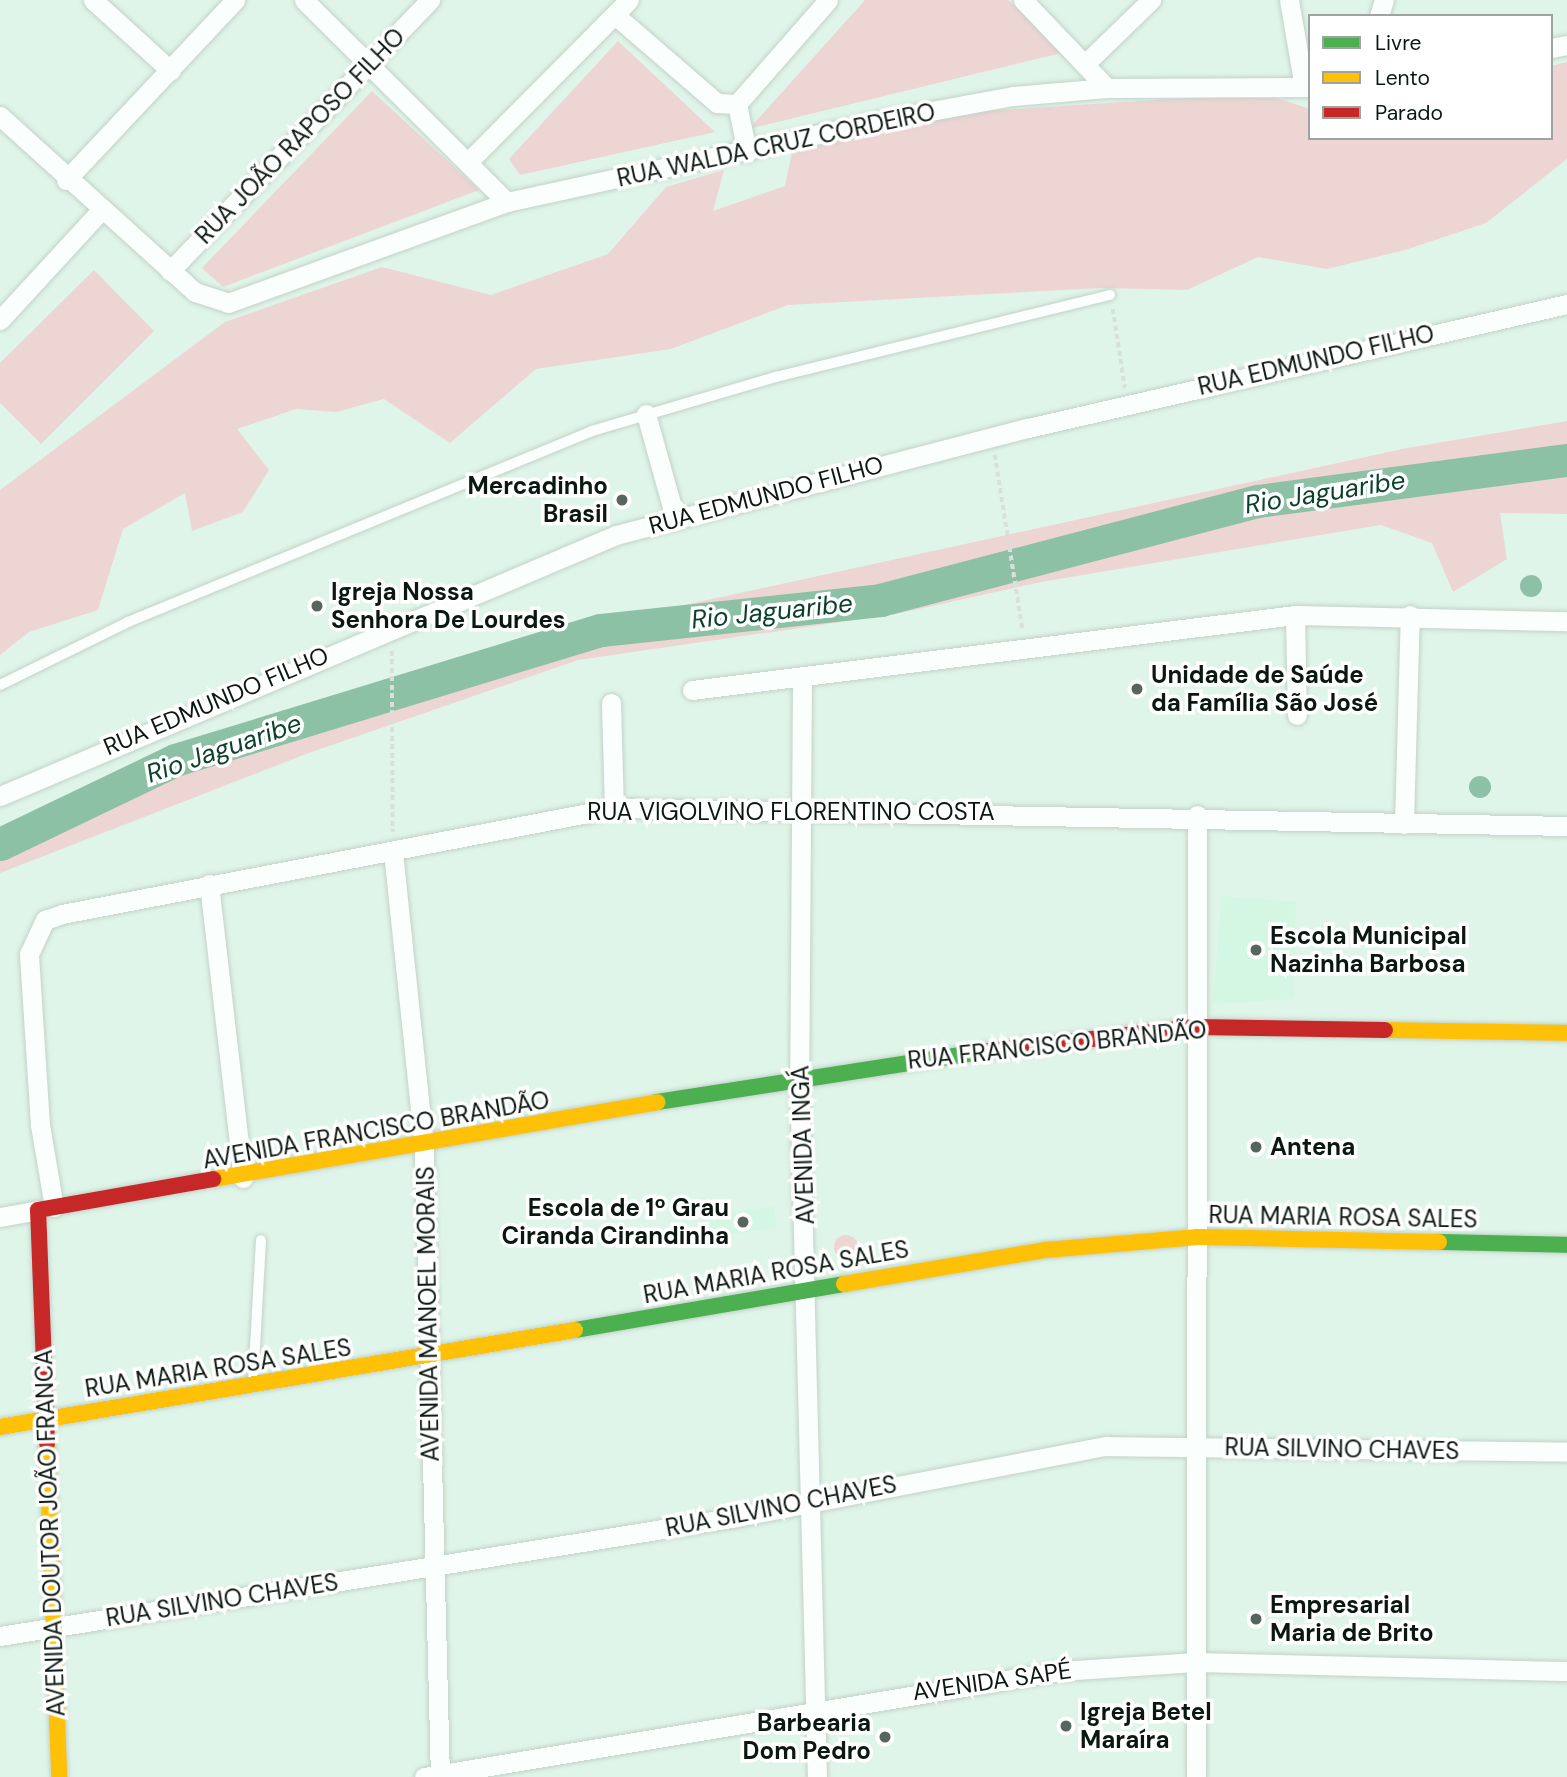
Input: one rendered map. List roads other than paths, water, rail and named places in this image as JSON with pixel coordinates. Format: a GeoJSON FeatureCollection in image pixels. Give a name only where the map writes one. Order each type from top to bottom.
{"type":"FeatureCollection","features":[{"type":"Feature","properties":{"kind":"street"},"geometry":{"type":"LineString","coordinates":[[93,0],[171,71]]}},
{"type":"Feature","properties":{"kind":"street"},"geometry":{"type":"LineString","coordinates":[[66,180],[171,71],[234,0]]}},
{"type":"Feature","properties":{"kind":"street"},"geometry":{"type":"LineString","coordinates":[[304,0],[507,202]]}},
{"type":"Feature","properties":{"kind":"street","name":"RUA JOÃO RAPOSO FILHO"},"geometry":{"type":"LineString","coordinates":[[170,271],[430,0]]}},
{"type":"Feature","properties":{"kind":"street"},"geometry":{"type":"LineString","coordinates":[[468,162],[629,0]]}},
{"type":"Feature","properties":{"kind":"street"},"geometry":{"type":"LineString","coordinates":[[737,104],[828,0]]}},
{"type":"Feature","properties":{"kind":"street"},"geometry":{"type":"LineString","coordinates":[[1023,0],[1088,61],[1107,88]]}},
{"type":"Feature","properties":{"kind":"street"},"geometry":{"type":"LineString","coordinates":[[1088,61],[1151,0]]}},
{"type":"Feature","properties":{"kind":"street"},"geometry":{"type":"LineString","coordinates":[[1289,0],[1307,87]]}},
{"type":"Feature","properties":{"kind":"street"},"geometry":{"type":"LineString","coordinates":[[615,15],[717,103],[737,104]]}},
{"type":"Feature","properties":{"kind":"street","name":"RUA WALDA CRUZ CORDEIRO"},"geometry":{"type":"LineString","coordinates":[[0,116],[66,180],[170,271],[218,302],[259,295],[507,202],[1013,96],[1107,88],[1307,87]]}},
{"type":"Feature","properties":{"kind":"street"},"geometry":{"type":"LineString","coordinates":[[737,104],[747,152]]}},
{"type":"Feature","properties":{"kind":"street"},"geometry":{"type":"LineString","coordinates":[[0,320],[101,210]]}},
{"type":"Feature","properties":{"kind":"street","name":"RUA EDMUNDO FILHO"},"geometry":{"type":"LineString","coordinates":[[0,796],[616,535],[1127,404],[1567,304]]}},
{"type":"Feature","properties":{"kind":"street"},"geometry":{"type":"LineString","coordinates":[[646,414],[675,518]]}},
{"type":"Feature","properties":{"kind":"street"},"geometry":{"type":"LineString","coordinates":[[1294,615],[1297,715]]}},
{"type":"Feature","properties":{"kind":"street"},"geometry":{"type":"LineString","coordinates":[[692,690],[802,680],[1294,615],[1410,615],[1567,621]]}},
{"type":"Feature","properties":{"kind":"street"},"geometry":{"type":"LineString","coordinates":[[1405,824],[1410,615]]}},
{"type":"Feature","properties":{"kind":"street","name":"AVENIDA INGÁ"},"geometry":{"type":"LineString","coordinates":[[802,680],[799,1077],[808,1290],[817,1777]]}},
{"type":"Feature","properties":{"kind":"street"},"geometry":{"type":"LineString","coordinates":[[611,703],[614,808]]}},
{"type":"Feature","properties":{"kind":"street","name":"RUA VIGOLVINO FLORENTINO COSTA"},"geometry":{"type":"LineString","coordinates":[[46,1209],[29,954],[45,920],[62,914],[209,884],[393,852],[477,830],[614,808],[711,814],[799,808],[1197,815],[1405,824],[1567,826]]}},
{"type":"Feature","properties":{"kind":"street"},"geometry":{"type":"LineString","coordinates":[[1196,1777],[1197,815]]}},
{"type":"Feature","properties":{"kind":"street","name":"AVENIDA MANOEL MORAIS"},"geometry":{"type":"LineString","coordinates":[[393,852],[424,1146],[430,1356],[435,1776]]}},
{"type":"Feature","properties":{"kind":"street"},"geometry":{"type":"LineString","coordinates":[[209,884],[243,1178]]}},
{"type":"Feature","properties":{"kind":"street","name":"RUA FRANCISCO BRANDÃO"},"geometry":{"type":"LineString","coordinates":[[799,1077],[1196,1027],[1567,1033]]}},
{"type":"Feature","properties":{"kind":"street","name":"AVENIDA FRANCISCO BRANDÃO"},"geometry":{"type":"LineString","coordinates":[[46,1209],[243,1178],[799,1077]]}},
{"type":"Feature","properties":{"kind":"street"},"geometry":{"type":"LineString","coordinates":[[0,1217],[46,1209]]}},
{"type":"Feature","properties":{"kind":"street","name":"AVENIDA DOUTOR JOÃO FRANCA"},"geometry":{"type":"LineString","coordinates":[[46,1209],[43,1289],[59,1777]]}},
{"type":"Feature","properties":{"kind":"street","name":"RUA MARIA ROSA SALES"},"geometry":{"type":"LineString","coordinates":[[0,1427],[254,1387],[1046,1250],[1197,1237],[1567,1245]]}},
{"type":"Feature","properties":{"kind":"street","name":"RUA SILVINO CHAVES"},"geometry":{"type":"LineString","coordinates":[[0,1636],[731,1518],[812,1498],[1060,1452],[1198,1447],[1567,1452]]}},
{"type":"Feature","properties":{"kind":"street","name":"AVENIDA SAPÉ"},"geometry":{"type":"LineString","coordinates":[[435,1776],[815,1707],[1060,1671],[1196,1662],[1567,1671]]}},
{"type":"Feature","properties":{"kind":"lane"},"geometry":{"type":"LineString","coordinates":[[0,685],[128,622],[469,476],[646,414],[1110,295]]}},
{"type":"Feature","properties":{"kind":"lane"},"geometry":{"type":"LineString","coordinates":[[254,1387],[261,1240]]}},
{"type":"Feature","properties":{"kind":"waterway","name":"Rio Jaguaribe"},"geometry":{"type":"LineString","coordinates":[[0,844],[175,760],[601,630],[880,600],[1258,501],[1567,460]]}},
{"type":"Feature","properties":{"kind":"place","name":"Mercadinho Brasil"},"geometry":{"type":"Point","coordinates":[622,500]}},
{"type":"Feature","properties":{"kind":"place","name":"Igreja Nossa Senhora De Lourdes"},"geometry":{"type":"Point","coordinates":[317,606]}},
{"type":"Feature","properties":{"kind":"place","name":"Unidade de Saúde da Família São José"},"geometry":{"type":"Point","coordinates":[1137,689]}},
{"type":"Feature","properties":{"kind":"place","name":"Escola Municipal Nazinha Barbosa"},"geometry":{"type":"Point","coordinates":[1256,950]}},
{"type":"Feature","properties":{"kind":"place","name":"Antena"},"geometry":{"type":"Point","coordinates":[1256,1147]}},
{"type":"Feature","properties":{"kind":"place","name":"Escola de 1º Grau Ciranda Cirandinha"},"geometry":{"type":"Point","coordinates":[743,1222]}},
{"type":"Feature","properties":{"kind":"place","name":"Empresarial Maria de Brito"},"geometry":{"type":"Point","coordinates":[1256,1619]}},
{"type":"Feature","properties":{"kind":"place","name":"Igreja Betel Maraíra"},"geometry":{"type":"Point","coordinates":[1066,1726]}},
{"type":"Feature","properties":{"kind":"place","name":"Barbearia Dom Pedro"},"geometry":{"type":"Point","coordinates":[885,1737]}}]}
